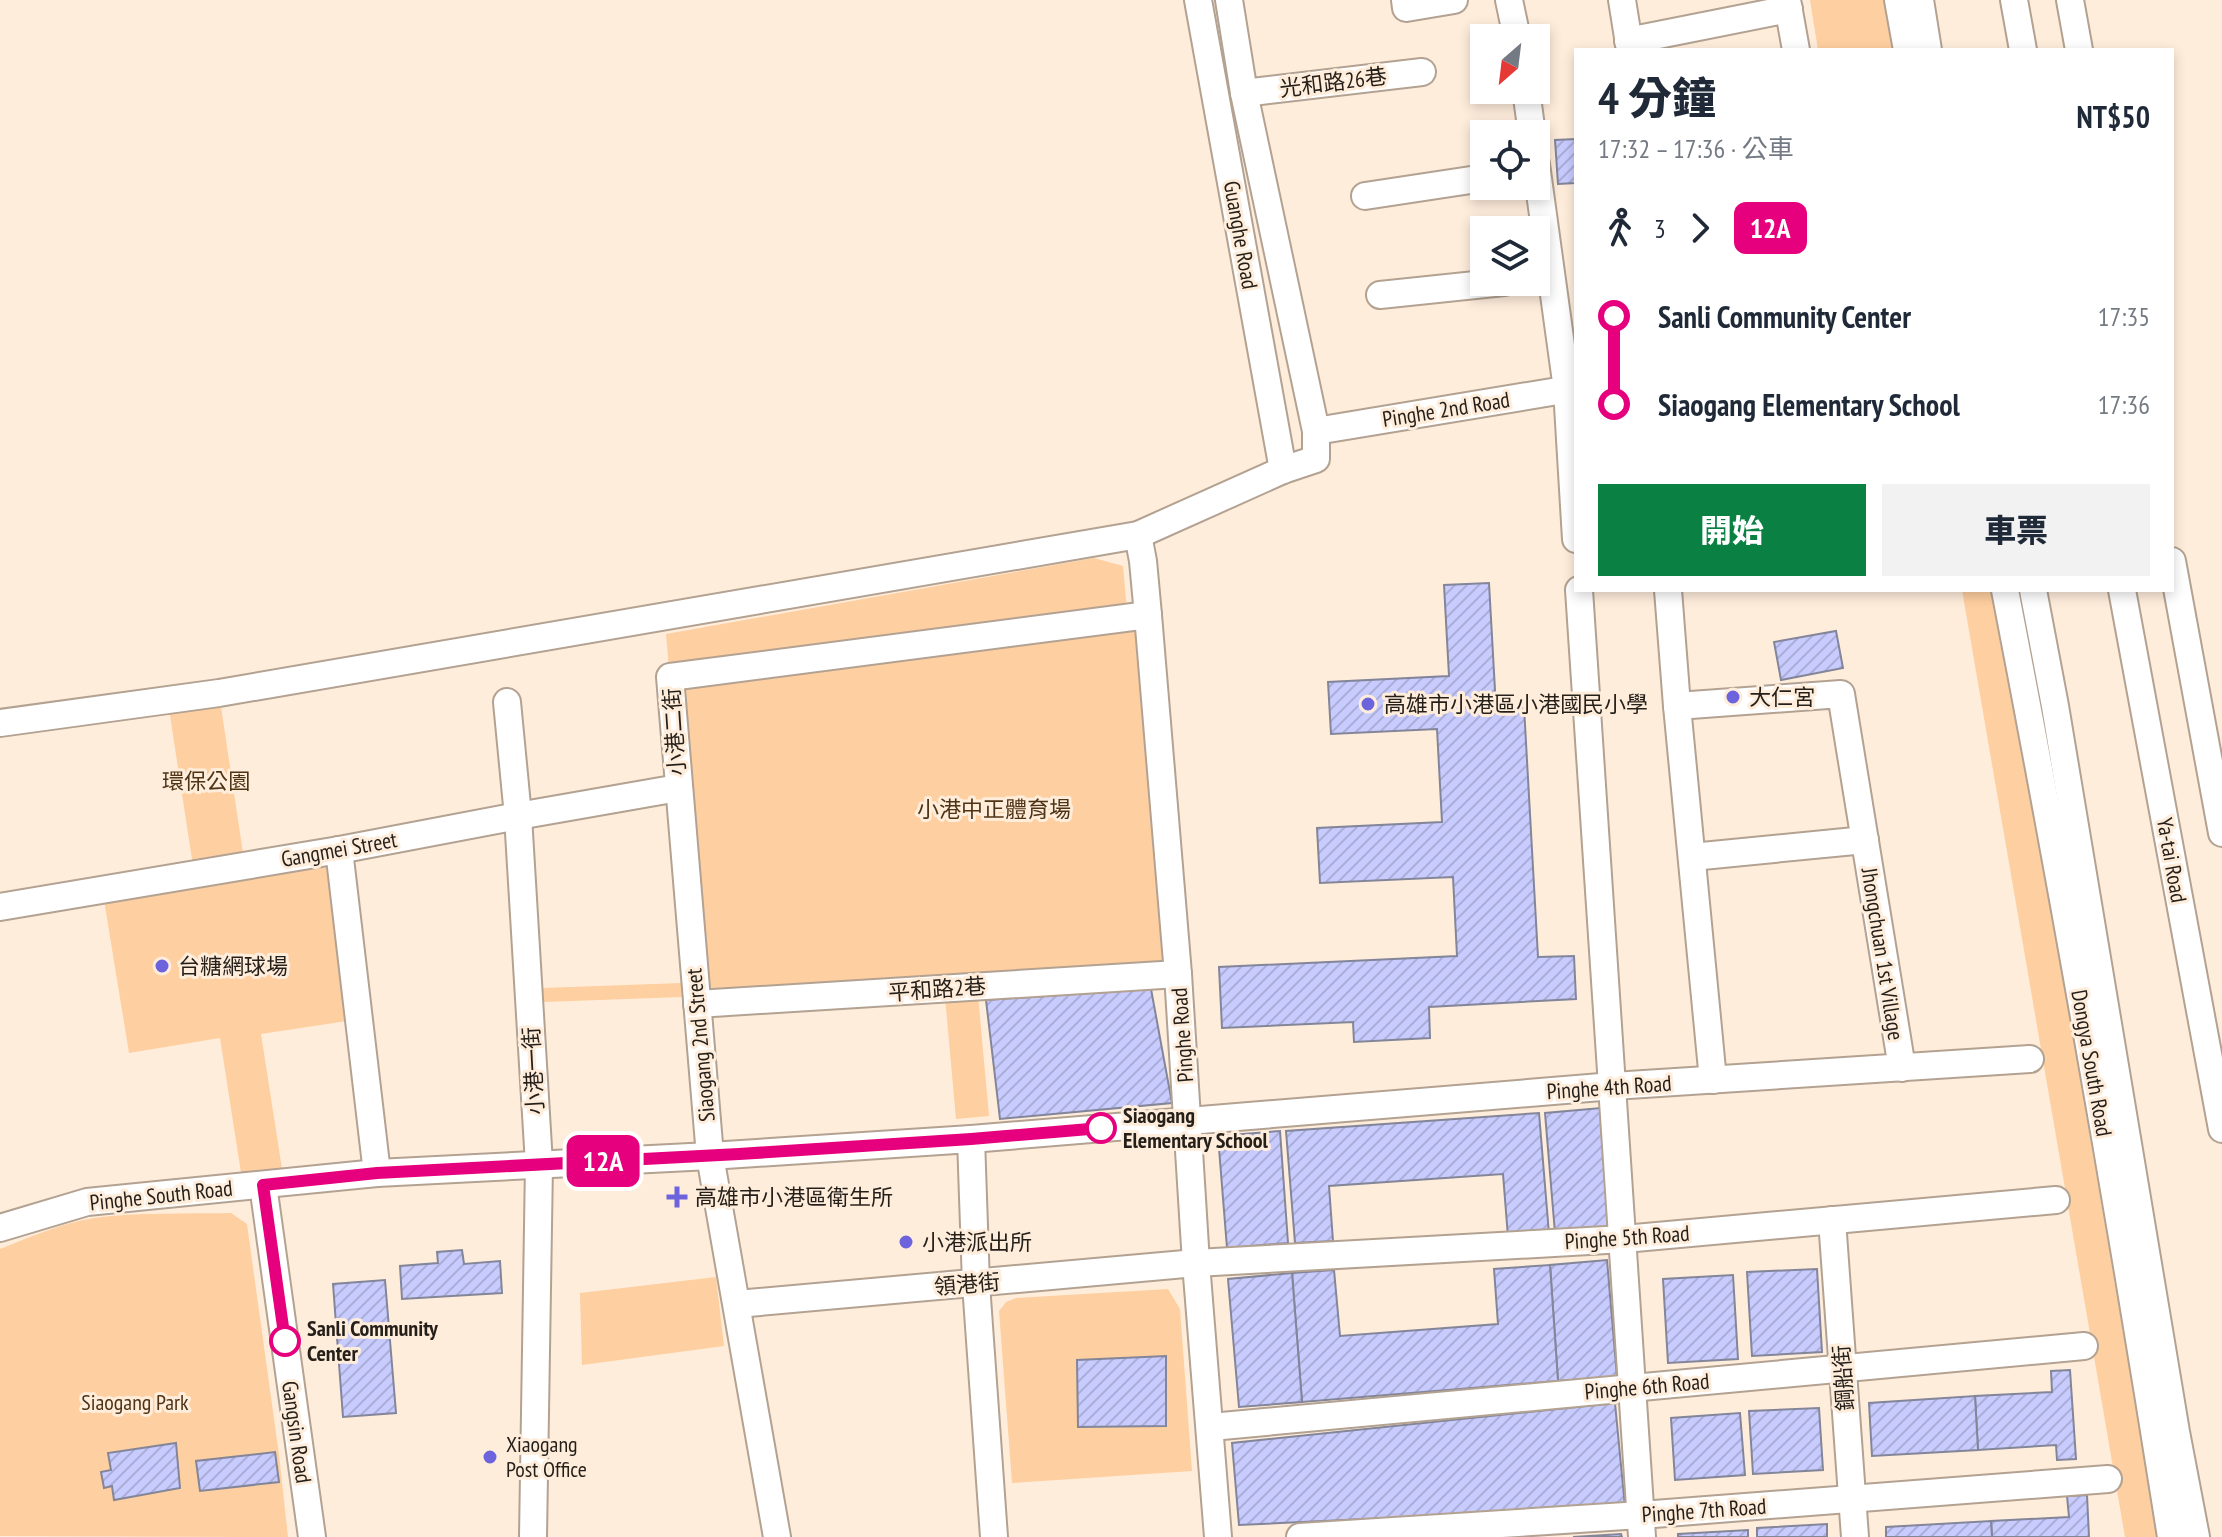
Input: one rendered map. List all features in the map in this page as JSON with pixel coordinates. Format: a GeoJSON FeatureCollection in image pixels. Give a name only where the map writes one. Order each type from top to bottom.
{"type":"FeatureCollection","features":[{"type":"Feature","properties":{"kind":"street","name":"Guanghe Road"},"geometry":{"type":"LineString","coordinates":[[1198,0],[1283,470],[1316,459],[1316,431],[1244,93],[1229,0]]}},
{"type":"Feature","properties":{"kind":"street"},"geometry":{"type":"LineString","coordinates":[[1405,0],[1406,8],[1454,0]]}},
{"type":"Feature","properties":{"kind":"street"},"geometry":{"type":"LineString","coordinates":[[1509,0],[1514,24]]}},
{"type":"Feature","properties":{"kind":"street"},"geometry":{"type":"LineString","coordinates":[[1622,0],[1629,46],[1788,5],[1796,48]]}},
{"type":"Feature","properties":{"kind":"street"},"geometry":{"type":"LineString","coordinates":[[1898,0],[1907,48]]}},
{"type":"Feature","properties":{"kind":"street"},"geometry":{"type":"LineString","coordinates":[[1920,0],[1928,48]]}},
{"type":"Feature","properties":{"kind":"street"},"geometry":{"type":"LineString","coordinates":[[2014,0],[2023,48]]}},
{"type":"Feature","properties":{"kind":"street"},"geometry":{"type":"LineString","coordinates":[[2070,0],[2079,48]]}},
{"type":"Feature","properties":{"kind":"street","name":"光和路26巷"},"geometry":{"type":"LineString","coordinates":[[1244,93],[1422,72]]}},
{"type":"Feature","properties":{"kind":"street"},"geometry":{"type":"LineString","coordinates":[[1365,196],[1470,180]]}},
{"type":"Feature","properties":{"kind":"street"},"geometry":{"type":"LineString","coordinates":[[1380,295],[1470,286]]}},
{"type":"Feature","properties":{"kind":"street"},"geometry":{"type":"LineString","coordinates":[[1548,296],[1571,388],[1574,479]]}},
{"type":"Feature","properties":{"kind":"street","name":"Pinghe 2nd Road"},"geometry":{"type":"LineString","coordinates":[[1316,431],[1571,388]]}},
{"type":"Feature","properties":{"kind":"street"},"geometry":{"type":"LineString","coordinates":[[0,723],[219,693],[1138,535],[1283,470]]}},
{"type":"Feature","properties":{"kind":"street","name":"Pinghe Road"},"geometry":{"type":"LineString","coordinates":[[1138,535],[1148,615],[1178,974],[1196,1263],[1218,1537]]}},
{"type":"Feature","properties":{"kind":"street"},"geometry":{"type":"LineString","coordinates":[[2174,572],[2222,833]]}},
{"type":"Feature","properties":{"kind":"street"},"geometry":{"type":"LineString","coordinates":[[1579,592],[1641,1526]]}},
{"type":"Feature","properties":{"kind":"street"},"geometry":{"type":"LineString","coordinates":[[1668,592],[1713,1080]]}},
{"type":"Feature","properties":{"kind":"street","name":"Dongya South Road"},"geometry":{"type":"LineString","coordinates":[[2005,592],[2051,827],[2171,1537]]}},
{"type":"Feature","properties":{"kind":"street","name":"Dongya South Road"},"geometry":{"type":"LineString","coordinates":[[2033,592],[2196,1537]]}},
{"type":"Feature","properties":{"kind":"street","name":"Ya-tai Road"},"geometry":{"type":"LineString","coordinates":[[2122,592],[2222,1129]]}},
{"type":"Feature","properties":{"kind":"street","name":"小港二街"},"geometry":{"type":"LineString","coordinates":[[678,788],[670,677],[1148,615]]}},
{"type":"Feature","properties":{"kind":"street","name":"Jhongchuan 1st Village"},"geometry":{"type":"LineString","coordinates":[[1677,706],[1841,694],[1902,1068]]}},
{"type":"Feature","properties":{"kind":"street","name":"小港一街"},"geometry":{"type":"LineString","coordinates":[[507,702],[518,816],[539,1164],[533,1537]]}},
{"type":"Feature","properties":{"kind":"street","name":"Gangmei Street"},"geometry":{"type":"LineString","coordinates":[[0,907],[339,850],[678,788]]}},
{"type":"Feature","properties":{"kind":"street","name":"Siaogang 2nd Street"},"geometry":{"type":"LineString","coordinates":[[678,788],[710,1156],[777,1537]]}},
{"type":"Feature","properties":{"kind":"street","name":"Jhongchuan 1st Village"},"geometry":{"type":"LineString","coordinates":[[1692,857],[1865,840]]}},
{"type":"Feature","properties":{"kind":"street"},"geometry":{"type":"LineString","coordinates":[[339,850],[377,1173]]}},
{"type":"Feature","properties":{"kind":"street","name":"平和路2巷"},"geometry":{"type":"LineString","coordinates":[[697,1004],[1178,974]]}},
{"type":"Feature","properties":{"kind":"street","name":"Pinghe 4th Road"},"geometry":{"type":"LineString","coordinates":[[1188,1120],[1613,1086],[2030,1059]]}},
{"type":"Feature","properties":{"kind":"street","name":"Pinghe South Road"},"geometry":{"type":"LineString","coordinates":[[0,1228],[87,1202],[377,1173],[971,1139],[1188,1120]]}},
{"type":"Feature","properties":{"kind":"street"},"geometry":{"type":"LineString","coordinates":[[971,1139],[976,1284],[994,1537]]}},
{"type":"Feature","properties":{"kind":"street","name":"Gangsin Road"},"geometry":{"type":"LineString","coordinates":[[263,1185],[312,1537]]}},
{"type":"Feature","properties":{"kind":"street","name":"Pinghe 5th Road"},"geometry":{"type":"LineString","coordinates":[[1196,1263],[1624,1239],[2056,1200]]}},
{"type":"Feature","properties":{"kind":"street","name":"鋼船街"},"geometry":{"type":"LineString","coordinates":[[1832,1220],[1855,1537]]}},
{"type":"Feature","properties":{"kind":"street","name":"領港街"},"geometry":{"type":"LineString","coordinates":[[737,1304],[1196,1263]]}},
{"type":"Feature","properties":{"kind":"street","name":"Pinghe 6th Road"},"geometry":{"type":"LineString","coordinates":[[1211,1427],[2084,1346]]}},
{"type":"Feature","properties":{"kind":"street","name":"Pinghe 7th Road"},"geometry":{"type":"LineString","coordinates":[[1300,1537],[1641,1526],[1852,1499],[2108,1479]]}},
{"type":"Feature","properties":{"kind":"green space"},"geometry":{"type":"Polygon","coordinates":[[[1810,0],[1886,0],[1896,48],[1818,48],[1810,0]]]}},
{"type":"Feature","properties":{"kind":"green space"},"geometry":{"type":"Polygon","coordinates":[[[1094,558],[1123,566],[1127,611],[669,669],[666,634],[1094,558]]]}},
{"type":"Feature","properties":{"kind":"green space"},"geometry":{"type":"Polygon","coordinates":[[[1962,592],[1997,592],[2158,1537],[2125,1537],[1962,592]]]}},
{"type":"Feature","properties":{"kind":"green space","name":"小港中正體育場"},"geometry":{"type":"Polygon","coordinates":[[[1147,623],[1175,966],[701,998],[672,680],[1147,623]]]}},
{"type":"Feature","properties":{"kind":"green space","name":"環保公園"},"geometry":{"type":"Polygon","coordinates":[[[220,700],[246,873],[328,859],[347,1021],[261,1034],[282,1169],[241,1173],[220,1038],[129,1053],[103,894],[195,879],[169,709],[220,700]]]}},
{"type":"Feature","properties":{"kind":"green space"},"geometry":{"type":"Polygon","coordinates":[[[681,983],[682,997],[544,1002],[543,988],[681,983]]]}},
{"type":"Feature","properties":{"kind":"green space"},"geometry":{"type":"Polygon","coordinates":[[[978,995],[989,1116],[956,1119],[945,997],[978,995]]]}},
{"type":"Feature","properties":{"kind":"green space","name":"Siaogang Park"},"geometry":{"type":"Polygon","coordinates":[[[231,1213],[247,1224],[288,1537],[0,1536],[0,1249],[58,1227],[94,1218],[231,1213]]]}},
{"type":"Feature","properties":{"kind":"green space"},"geometry":{"type":"Polygon","coordinates":[[[716,1277],[724,1346],[582,1365],[580,1293],[716,1277]]]}},
{"type":"Feature","properties":{"kind":"green space"},"geometry":{"type":"Polygon","coordinates":[[[1168,1289],[1180,1309],[1192,1471],[1012,1483],[999,1311],[1006,1302],[1016,1298],[1168,1289]]]}},
{"type":"Feature","properties":{"kind":"building"},"geometry":{"type":"Polygon","coordinates":[[[1574,139],[1574,183],[1558,184],[1555,140],[1574,139]]]}},
{"type":"Feature","properties":{"kind":"building"},"geometry":{"type":"Polygon","coordinates":[[[1489,583],[1496,708],[1524,707],[1538,957],[1574,956],[1576,999],[1429,1007],[1430,1038],[1354,1042],[1353,1022],[1222,1028],[1219,967],[1457,956],[1453,877],[1320,883],[1317,828],[1442,822],[1437,729],[1331,734],[1328,682],[1449,676],[1444,585],[1489,583]]]}},
{"type":"Feature","properties":{"kind":"building"},"geometry":{"type":"Polygon","coordinates":[[[1836,631],[1843,668],[1781,680],[1774,642],[1836,631]]]}},
{"type":"Feature","properties":{"kind":"building"},"geometry":{"type":"Polygon","coordinates":[[[1151,989],[1172,1103],[1000,1119],[986,1000],[1151,989]]]}},
{"type":"Feature","properties":{"kind":"building"},"geometry":{"type":"Polygon","coordinates":[[[1601,1108],[1611,1230],[1555,1233],[1545,1113],[1601,1108]]]}},
{"type":"Feature","properties":{"kind":"building"},"geometry":{"type":"Polygon","coordinates":[[[1539,1113],[1549,1234],[1508,1237],[1503,1174],[1329,1186],[1333,1241],[1295,1243],[1286,1131],[1539,1113]]]}},
{"type":"Feature","properties":{"kind":"building"},"geometry":{"type":"Polygon","coordinates":[[[1280,1131],[1288,1243],[1227,1248],[1218,1136],[1280,1131]]]}},
{"type":"Feature","properties":{"kind":"building"},"geometry":{"type":"Polygon","coordinates":[[[462,1250],[464,1264],[500,1261],[502,1293],[402,1299],[400,1266],[438,1263],[437,1252],[462,1250]]]}},
{"type":"Feature","properties":{"kind":"building"},"geometry":{"type":"Polygon","coordinates":[[[1607,1260],[1617,1377],[1558,1381],[1550,1265],[1607,1260]]]}},
{"type":"Feature","properties":{"kind":"building"},"geometry":{"type":"Polygon","coordinates":[[[1550,1265],[1558,1381],[1302,1402],[1292,1273],[1334,1270],[1340,1336],[1498,1324],[1494,1269],[1550,1265]]]}},
{"type":"Feature","properties":{"kind":"building"},"geometry":{"type":"Polygon","coordinates":[[[1817,1269],[1822,1352],[1752,1356],[1747,1272],[1817,1269]]]}},
{"type":"Feature","properties":{"kind":"building"},"geometry":{"type":"Polygon","coordinates":[[[1292,1273],[1302,1402],[1239,1407],[1228,1279],[1292,1273]]]}},
{"type":"Feature","properties":{"kind":"building"},"geometry":{"type":"Polygon","coordinates":[[[1733,1275],[1738,1359],[1668,1363],[1663,1279],[1733,1275]]]}},
{"type":"Feature","properties":{"kind":"building"},"geometry":{"type":"Polygon","coordinates":[[[385,1280],[396,1413],[343,1417],[333,1284],[385,1280]]]}},
{"type":"Feature","properties":{"kind":"building"},"geometry":{"type":"Polygon","coordinates":[[[1166,1356],[1166,1426],[1078,1427],[1077,1360],[1166,1356]]]}},
{"type":"Feature","properties":{"kind":"building"},"geometry":{"type":"Polygon","coordinates":[[[2070,1370],[2076,1459],[2057,1460],[2056,1445],[1978,1450],[1975,1396],[2052,1392],[2051,1371],[2070,1370]]]}},
{"type":"Feature","properties":{"kind":"building"},"geometry":{"type":"Polygon","coordinates":[[[1975,1396],[1978,1450],[1872,1456],[1869,1403],[1975,1396]]]}},
{"type":"Feature","properties":{"kind":"building"},"geometry":{"type":"Polygon","coordinates":[[[1615,1403],[1625,1507],[1239,1525],[1232,1443],[1615,1403]]]}},
{"type":"Feature","properties":{"kind":"building"},"geometry":{"type":"Polygon","coordinates":[[[1819,1408],[1823,1470],[1753,1474],[1749,1411],[1819,1408]]]}},
{"type":"Feature","properties":{"kind":"building"},"geometry":{"type":"Polygon","coordinates":[[[1740,1413],[1745,1475],[1675,1480],[1671,1418],[1740,1413]]]}},
{"type":"Feature","properties":{"kind":"building"},"geometry":{"type":"Polygon","coordinates":[[[176,1443],[180,1488],[114,1500],[112,1486],[104,1488],[101,1472],[111,1470],[108,1453],[176,1443]]]}},
{"type":"Feature","properties":{"kind":"building"},"geometry":{"type":"Polygon","coordinates":[[[275,1452],[279,1482],[200,1491],[196,1461],[275,1452]]]}},
{"type":"Feature","properties":{"kind":"building"},"geometry":{"type":"Polygon","coordinates":[[[2087,1495],[2089,1537],[1992,1537],[1991,1521],[2069,1517],[2067,1496],[2087,1495]]]}},
{"type":"Feature","properties":{"kind":"building"},"geometry":{"type":"Polygon","coordinates":[[[1991,1521],[1992,1537],[1886,1537],[1886,1527],[1991,1521]]]}},
{"type":"Feature","properties":{"kind":"building"},"geometry":{"type":"Polygon","coordinates":[[[1827,1524],[1827,1537],[1757,1537],[1757,1528],[1827,1524]]]}},
{"type":"Feature","properties":{"kind":"building"},"geometry":{"type":"Polygon","coordinates":[[[1748,1530],[1748,1537],[1678,1537],[1678,1534],[1748,1530]]]}},
{"type":"Feature","properties":{"kind":"building"},"geometry":{"type":"Polygon","coordinates":[[[1621,1534],[1622,1537],[1573,1537],[1621,1534]]]}},
{"type":"Feature","properties":{"kind":"bus line","name":"12A"},"geometry":{"type":"LineString","coordinates":[[285,1341],[263,1185],[377,1173],[739,1154],[1101,1128]]}},
{"type":"Feature","properties":{"kind":"place","name":"大仁宮"},"geometry":{"type":"Point","coordinates":[1733,697]}},
{"type":"Feature","properties":{"kind":"place","name":"高雄市小港區小港國民小學"},"geometry":{"type":"Point","coordinates":[1368,704]}},
{"type":"Feature","properties":{"kind":"place","name":"台糖網球場"},"geometry":{"type":"Point","coordinates":[162,966]}},
{"type":"Feature","properties":{"kind":"place","name":"Siaogang Elementary School"},"geometry":{"type":"Point","coordinates":[1101,1128]}},
{"type":"Feature","properties":{"kind":"place","name":"高雄市小港區衛生所"},"geometry":{"type":"Point","coordinates":[677,1197]}},
{"type":"Feature","properties":{"kind":"place","name":"小港派出所"},"geometry":{"type":"Point","coordinates":[906,1242]}},
{"type":"Feature","properties":{"kind":"place","name":"Sanli Community Center"},"geometry":{"type":"Point","coordinates":[285,1341]}},
{"type":"Feature","properties":{"kind":"place","name":"Xiaogang Post Office"},"geometry":{"type":"Point","coordinates":[490,1457]}}]}
